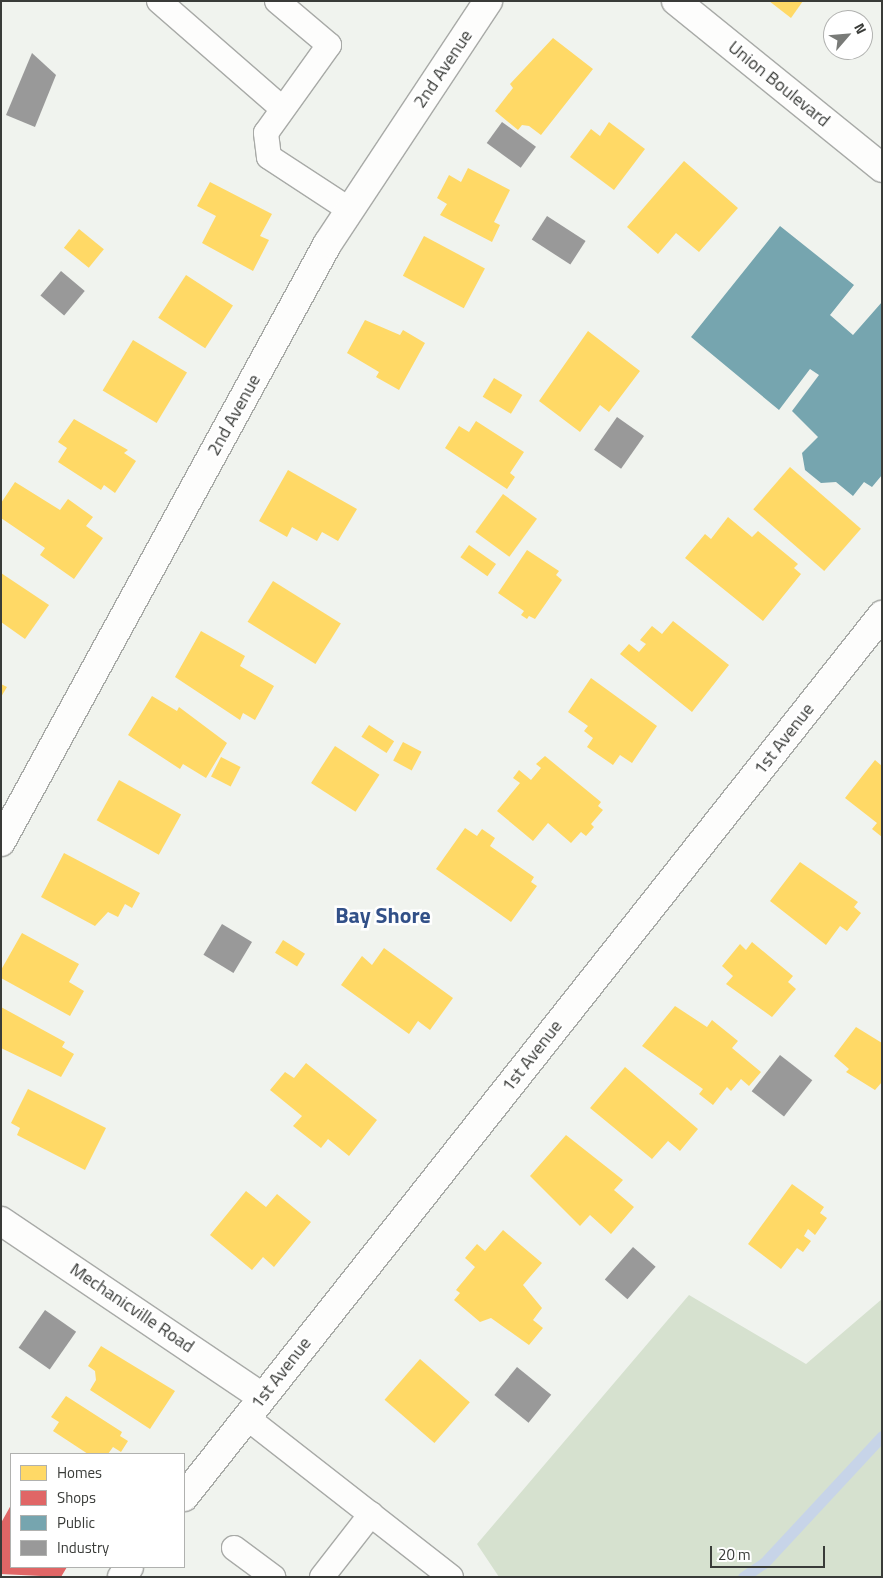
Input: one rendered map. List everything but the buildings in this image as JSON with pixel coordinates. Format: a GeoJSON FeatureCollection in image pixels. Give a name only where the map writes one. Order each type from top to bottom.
{"type":"FeatureCollection","features":[{"type":"Feature","properties":{"kind":"street","name":"2nd Avenue"},"geometry":{"type":"LineString","coordinates":[[1,842],[350,210],[488,1]]}},
{"type":"Feature","properties":{"kind":"street","name":"Union Boulevard"},"geometry":{"type":"LineString","coordinates":[[676,1],[882,168]]}},
{"type":"Feature","properties":{"kind":"street","name":"1st Avenue"},"geometry":{"type":"LineString","coordinates":[[185,1496],[880,622]]}},
{"type":"Feature","properties":{"kind":"street","name":"Mechanicville Road"},"geometry":{"type":"LineString","coordinates":[[1,1221],[254,1407]]}},
{"type":"Feature","properties":{"kind":"lane"},"geometry":{"type":"LineString","coordinates":[[159,1],[283,109]]}},
{"type":"Feature","properties":{"kind":"lane"},"geometry":{"type":"LineString","coordinates":[[277,1],[329,45],[266,133],[268,157],[350,210]]}},
{"type":"Feature","properties":{"kind":"lane"},"geometry":{"type":"LineString","coordinates":[[254,1407],[371,1514],[451,1577]]}},
{"type":"Feature","properties":{"kind":"lane"},"geometry":{"type":"LineString","coordinates":[[322,1577],[371,1514]]}},
{"type":"Feature","properties":{"kind":"lane"},"geometry":{"type":"LineString","coordinates":[[234,1548],[272,1577]]}},
{"type":"Feature","properties":{"kind":"green space"},"geometry":{"type":"Polygon","coordinates":[[[689,1295],[806,1364],[882,1299],[882,1577],[499,1577],[477,1544],[689,1295]]]}},
{"type":"Feature","properties":{"kind":"waterway"},"geometry":{"type":"LineString","coordinates":[[743,1577],[764,1563],[882,1436]]}},
{"type":"Feature","properties":{"kind":"district","name":"Bay Shore"},"geometry":{"type":"Point","coordinates":[383,916]}}]}
